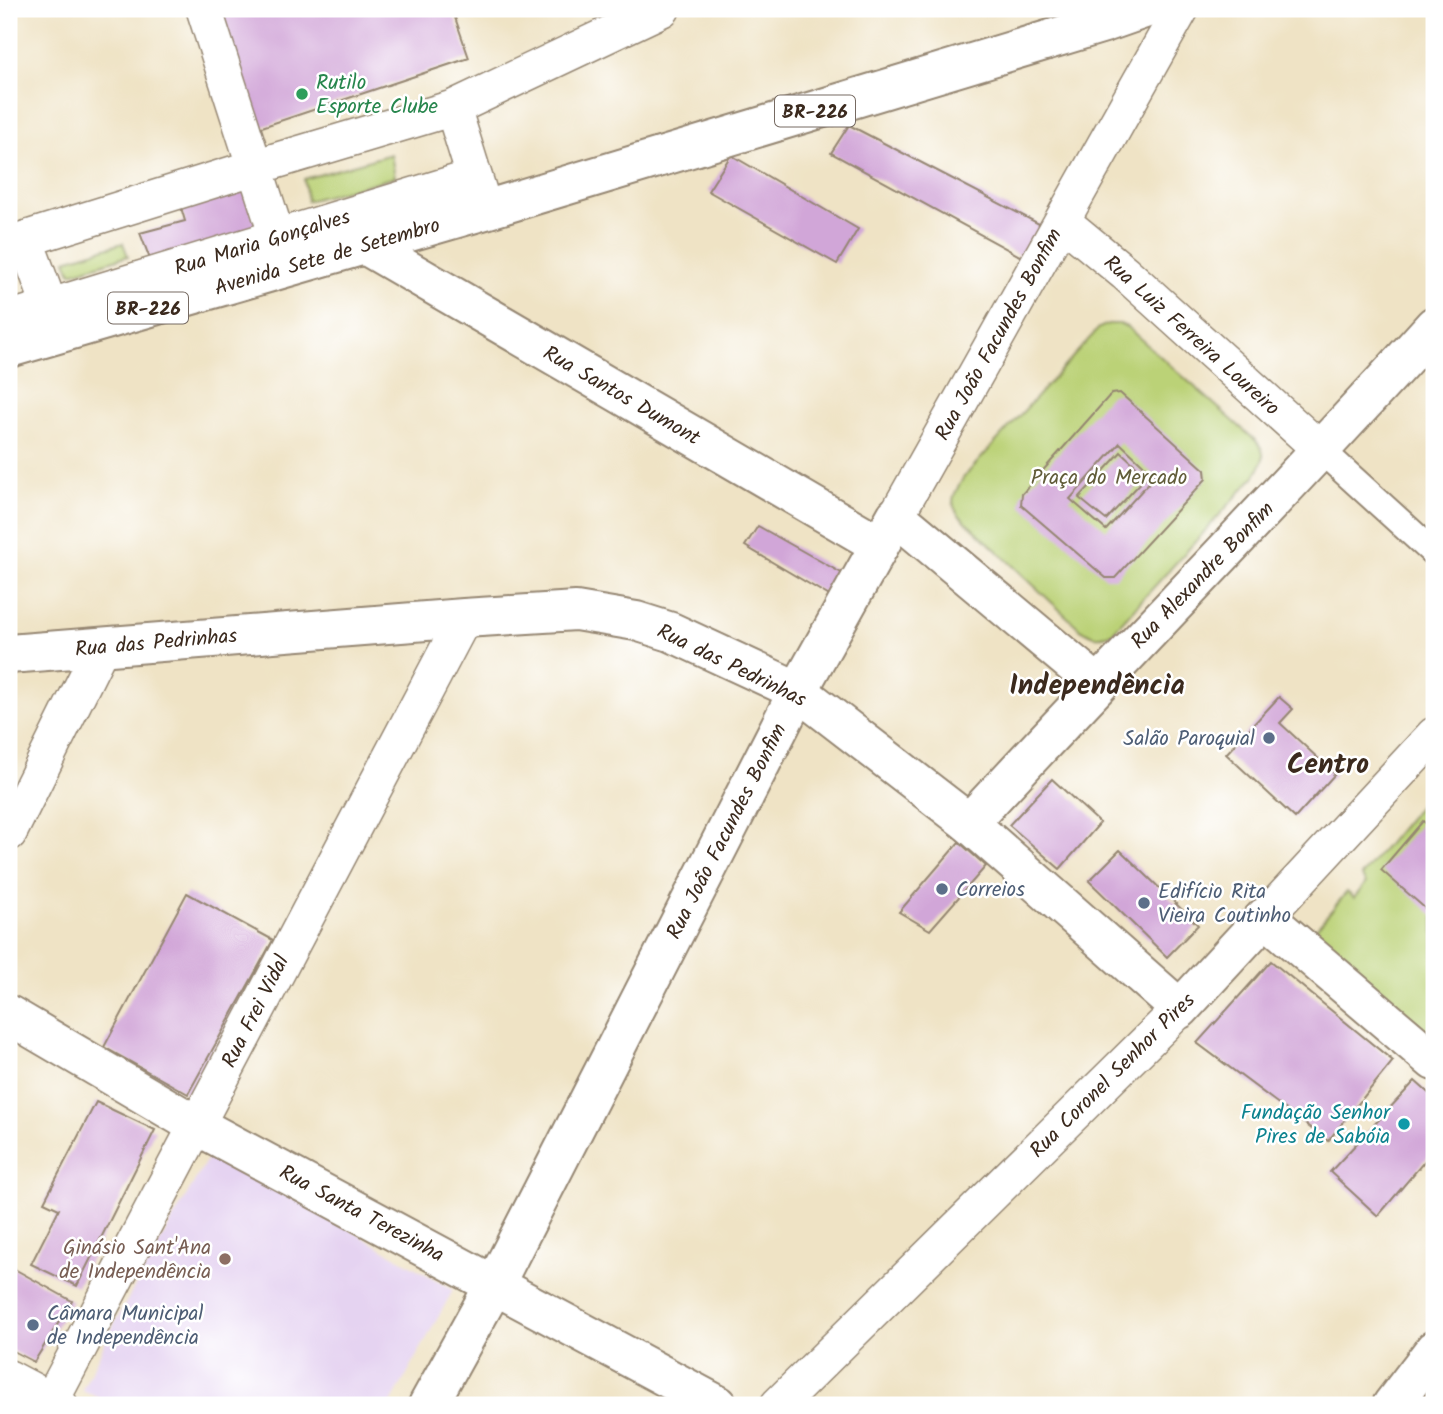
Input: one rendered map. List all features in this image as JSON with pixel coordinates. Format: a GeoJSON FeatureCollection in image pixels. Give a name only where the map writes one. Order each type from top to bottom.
{"type":"FeatureCollection","features":[{"type":"Feature","properties":{"kind":"main road","name":"BR-226"},"geometry":{"type":"LineString","coordinates":[[479,194],[1100,16],[1144,9]]}},
{"type":"Feature","properties":{"kind":"main road","name":"Avenida Sete de Setembro"},"geometry":{"type":"LineString","coordinates":[[9,348],[283,252],[365,246],[479,194]]}},
{"type":"Feature","properties":{"kind":"main road","name":"Rua Santos Dumont"},"geometry":{"type":"LineString","coordinates":[[365,246],[888,530],[1097,684]]}},
{"type":"Feature","properties":{"kind":"main road","name":"Rua Alexandre Bonfim"},"geometry":{"type":"LineString","coordinates":[[969,823],[1097,684],[1316,457],[1434,326]]}},
{"type":"Feature","properties":{"kind":"main road","name":"Rua João Facundes Bonfim"},"geometry":{"type":"LineString","coordinates":[[428,1405],[495,1284],[797,691],[888,530]]}},
{"type":"Feature","properties":{"kind":"main road","name":"Rua das Pedrinhas"},"geometry":{"type":"LineString","coordinates":[[9,654],[576,611],[636,621],[671,632],[797,691],[969,823],[1180,1009]]}},
{"type":"Feature","properties":{"kind":"main road","name":"Rua Coronel Senhor Pires"},"geometry":{"type":"LineString","coordinates":[[1180,1009],[1265,917]]}},
{"type":"Feature","properties":{"kind":"main road"},"geometry":{"type":"LineString","coordinates":[[1265,917],[1434,1061]]}},
{"type":"Feature","properties":{"kind":"main road","name":"Rua Santa Terezinha"},"geometry":{"type":"LineString","coordinates":[[9,1015],[196,1125],[718,1405]]}},
{"type":"Feature","properties":{"kind":"main road"},"geometry":{"type":"LineString","coordinates":[[1392,1405],[1434,1350]]}},
{"type":"Feature","properties":{"kind":"street"},"geometry":{"type":"LineString","coordinates":[[204,9],[283,252]]}},
{"type":"Feature","properties":{"kind":"street"},"geometry":{"type":"LineString","coordinates":[[50,307],[17,241],[453,108],[662,9]]}},
{"type":"Feature","properties":{"kind":"street","name":"Rua João Facundes Bonfim"},"geometry":{"type":"LineString","coordinates":[[888,530],[1181,9]]}},
{"type":"Feature","properties":{"kind":"street"},"geometry":{"type":"LineString","coordinates":[[453,108],[479,194]]}},
{"type":"Feature","properties":{"kind":"street","name":"Rua Maria Gonçalves"},"geometry":{"type":"LineString","coordinates":[[9,319],[283,252],[479,194]]}},
{"type":"Feature","properties":{"kind":"street","name":"Rua Luiz Ferreira Loureiro"},"geometry":{"type":"LineString","coordinates":[[1062,221],[1125,273],[1316,457]]}},
{"type":"Feature","properties":{"kind":"street"},"geometry":{"type":"LineString","coordinates":[[1316,457],[1434,553]]}},
{"type":"Feature","properties":{"kind":"street","name":"Rua Frei Vidal"},"geometry":{"type":"LineString","coordinates":[[53,1404],[196,1125],[464,618]]}},
{"type":"Feature","properties":{"kind":"street"},"geometry":{"type":"LineString","coordinates":[[9,833],[102,646]]}},
{"type":"Feature","properties":{"kind":"street","name":"Rua Coronel Senhor Pires"},"geometry":{"type":"LineString","coordinates":[[1265,917],[1434,735]]}},
{"type":"Feature","properties":{"kind":"street","name":"Rua Coronel Senhor Pires"},"geometry":{"type":"LineString","coordinates":[[778,1405],[1180,1009]]}},
{"type":"Feature","properties":{"kind":"street"},"geometry":{"type":"LineString","coordinates":[[9,1378],[53,1404]]}},
{"type":"Feature","properties":{"kind":"shaded area","name":"Ginásio Sant'Ana de Independência"},"geometry":{"type":"Polygon","coordinates":[[[210,1154],[325,1215],[453,1290],[390,1405],[247,1405],[229,1395],[224,1405],[113,1405],[82,1390],[116,1320],[210,1154]]]}},
{"type":"Feature","properties":{"kind":"green space"},"geometry":{"type":"Polygon","coordinates":[[[391,154],[395,177],[307,201],[304,179],[391,154]]]}},
{"type":"Feature","properties":{"kind":"green space"},"geometry":{"type":"Polygon","coordinates":[[[123,243],[128,256],[71,273],[66,260],[123,243]]]}},
{"type":"Feature","properties":{"kind":"green space","name":"Praça do Mercado"},"geometry":{"type":"Polygon","coordinates":[[[1108,324],[1127,327],[1256,441],[1262,450],[1263,458],[1255,476],[1112,633],[1098,636],[1079,628],[959,515],[953,501],[964,477],[1099,328],[1108,324]]]}},
{"type":"Feature","properties":{"kind":"green space"},"geometry":{"type":"Polygon","coordinates":[[[9,453],[17,617],[9,617],[9,453]]]}},
{"type":"Feature","properties":{"kind":"green space"},"geometry":{"type":"Polygon","coordinates":[[[1434,788],[1434,1038],[1316,942],[1313,932],[1347,892],[1354,898],[1366,883],[1361,876],[1434,788]]]}},
{"type":"Feature","properties":{"kind":"building","name":"Rutilo Esporte Clube"},"geometry":{"type":"Polygon","coordinates":[[[218,9],[452,9],[469,58],[253,130],[218,9]]]}},
{"type":"Feature","properties":{"kind":"building"},"geometry":{"type":"Polygon","coordinates":[[[849,125],[1043,226],[1027,260],[831,153],[849,125]]]}},
{"type":"Feature","properties":{"kind":"building"},"geometry":{"type":"Polygon","coordinates":[[[731,155],[858,229],[837,264],[708,191],[731,155]]]}},
{"type":"Feature","properties":{"kind":"building"},"geometry":{"type":"Polygon","coordinates":[[[241,175],[259,236],[155,272],[140,233],[185,221],[177,194],[241,175]]]}},
{"type":"Feature","properties":{"kind":"building"},"geometry":{"type":"Polygon","coordinates":[[[1120,393],[1205,470],[1206,479],[1115,578],[1106,578],[1021,505],[1022,494],[1111,394],[1120,393]],[[1120,443],[1070,499],[1106,530],[1155,476],[1120,443]]]}},
{"type":"Feature","properties":{"kind":"building"},"geometry":{"type":"Polygon","coordinates":[[[1121,452],[1147,476],[1106,520],[1079,498],[1121,452]]]}},
{"type":"Feature","properties":{"kind":"building"},"geometry":{"type":"Polygon","coordinates":[[[758,526],[852,579],[838,601],[745,546],[758,526]]]}},
{"type":"Feature","properties":{"kind":"building","name":"Salão Paroquial"},"geometry":{"type":"Polygon","coordinates":[[[1279,697],[1293,709],[1280,723],[1335,774],[1295,818],[1226,754],[1279,697]]]}},
{"type":"Feature","properties":{"kind":"building"},"geometry":{"type":"Polygon","coordinates":[[[1052,779],[1100,823],[1060,869],[1009,825],[1052,779]]]}},
{"type":"Feature","properties":{"kind":"building"},"geometry":{"type":"Polygon","coordinates":[[[1423,821],[1434,830],[1434,916],[1381,870],[1423,821]]]}},
{"type":"Feature","properties":{"kind":"building","name":"Correios"},"geometry":{"type":"Polygon","coordinates":[[[959,842],[986,866],[930,930],[899,912],[959,842]]]}},
{"type":"Feature","properties":{"kind":"building","name":"Edifício Rita Vieira Coutinho"},"geometry":{"type":"Polygon","coordinates":[[[1120,850],[1198,925],[1167,957],[1089,881],[1120,850]]]}},
{"type":"Feature","properties":{"kind":"building"},"geometry":{"type":"Polygon","coordinates":[[[187,893],[273,940],[188,1094],[104,1047],[187,893]]]}},
{"type":"Feature","properties":{"kind":"building"},"geometry":{"type":"Polygon","coordinates":[[[1271,961],[1393,1061],[1328,1141],[1197,1043],[1271,961]]]}},
{"type":"Feature","properties":{"kind":"building","name":"Fundação Senhor Pires de Sabóia"},"geometry":{"type":"Polygon","coordinates":[[[1415,1081],[1434,1098],[1434,1150],[1378,1216],[1330,1172],[1415,1081]]]}},
{"type":"Feature","properties":{"kind":"building"},"geometry":{"type":"Polygon","coordinates":[[[96,1102],[155,1130],[77,1286],[31,1264],[59,1209],[44,1202],[96,1102]]]}},
{"type":"Feature","properties":{"kind":"building","name":"Câmara Municipal de Independência"},"geometry":{"type":"Polygon","coordinates":[[[9,1266],[72,1301],[34,1362],[9,1349],[9,1266]]]}},
{"type":"Feature","properties":{"kind":"place","name":"Rutilo Esporte Clube"},"geometry":{"type":"Point","coordinates":[302,94]}},
{"type":"Feature","properties":{"kind":"place","name":"Salão Paroquial"},"geometry":{"type":"Point","coordinates":[1269,738]}},
{"type":"Feature","properties":{"kind":"place","name":"Correios"},"geometry":{"type":"Point","coordinates":[942,889]}},
{"type":"Feature","properties":{"kind":"place","name":"Edifício Rita Vieira Coutinho"},"geometry":{"type":"Point","coordinates":[1144,903]}},
{"type":"Feature","properties":{"kind":"place","name":"Fundação Senhor Pires de Sabóia"},"geometry":{"type":"Point","coordinates":[1404,1124]}},
{"type":"Feature","properties":{"kind":"place","name":"Ginásio Sant'Ana de Independência"},"geometry":{"type":"Point","coordinates":[225,1259]}},
{"type":"Feature","properties":{"kind":"place","name":"Câmara Municipal de Independência"},"geometry":{"type":"Point","coordinates":[33,1325]}},
{"type":"Feature","properties":{"kind":"district","name":"Independência"},"geometry":{"type":"Point","coordinates":[1097,684]}},
{"type":"Feature","properties":{"kind":"district","name":"Centro"},"geometry":{"type":"Point","coordinates":[1328,763]}}]}
